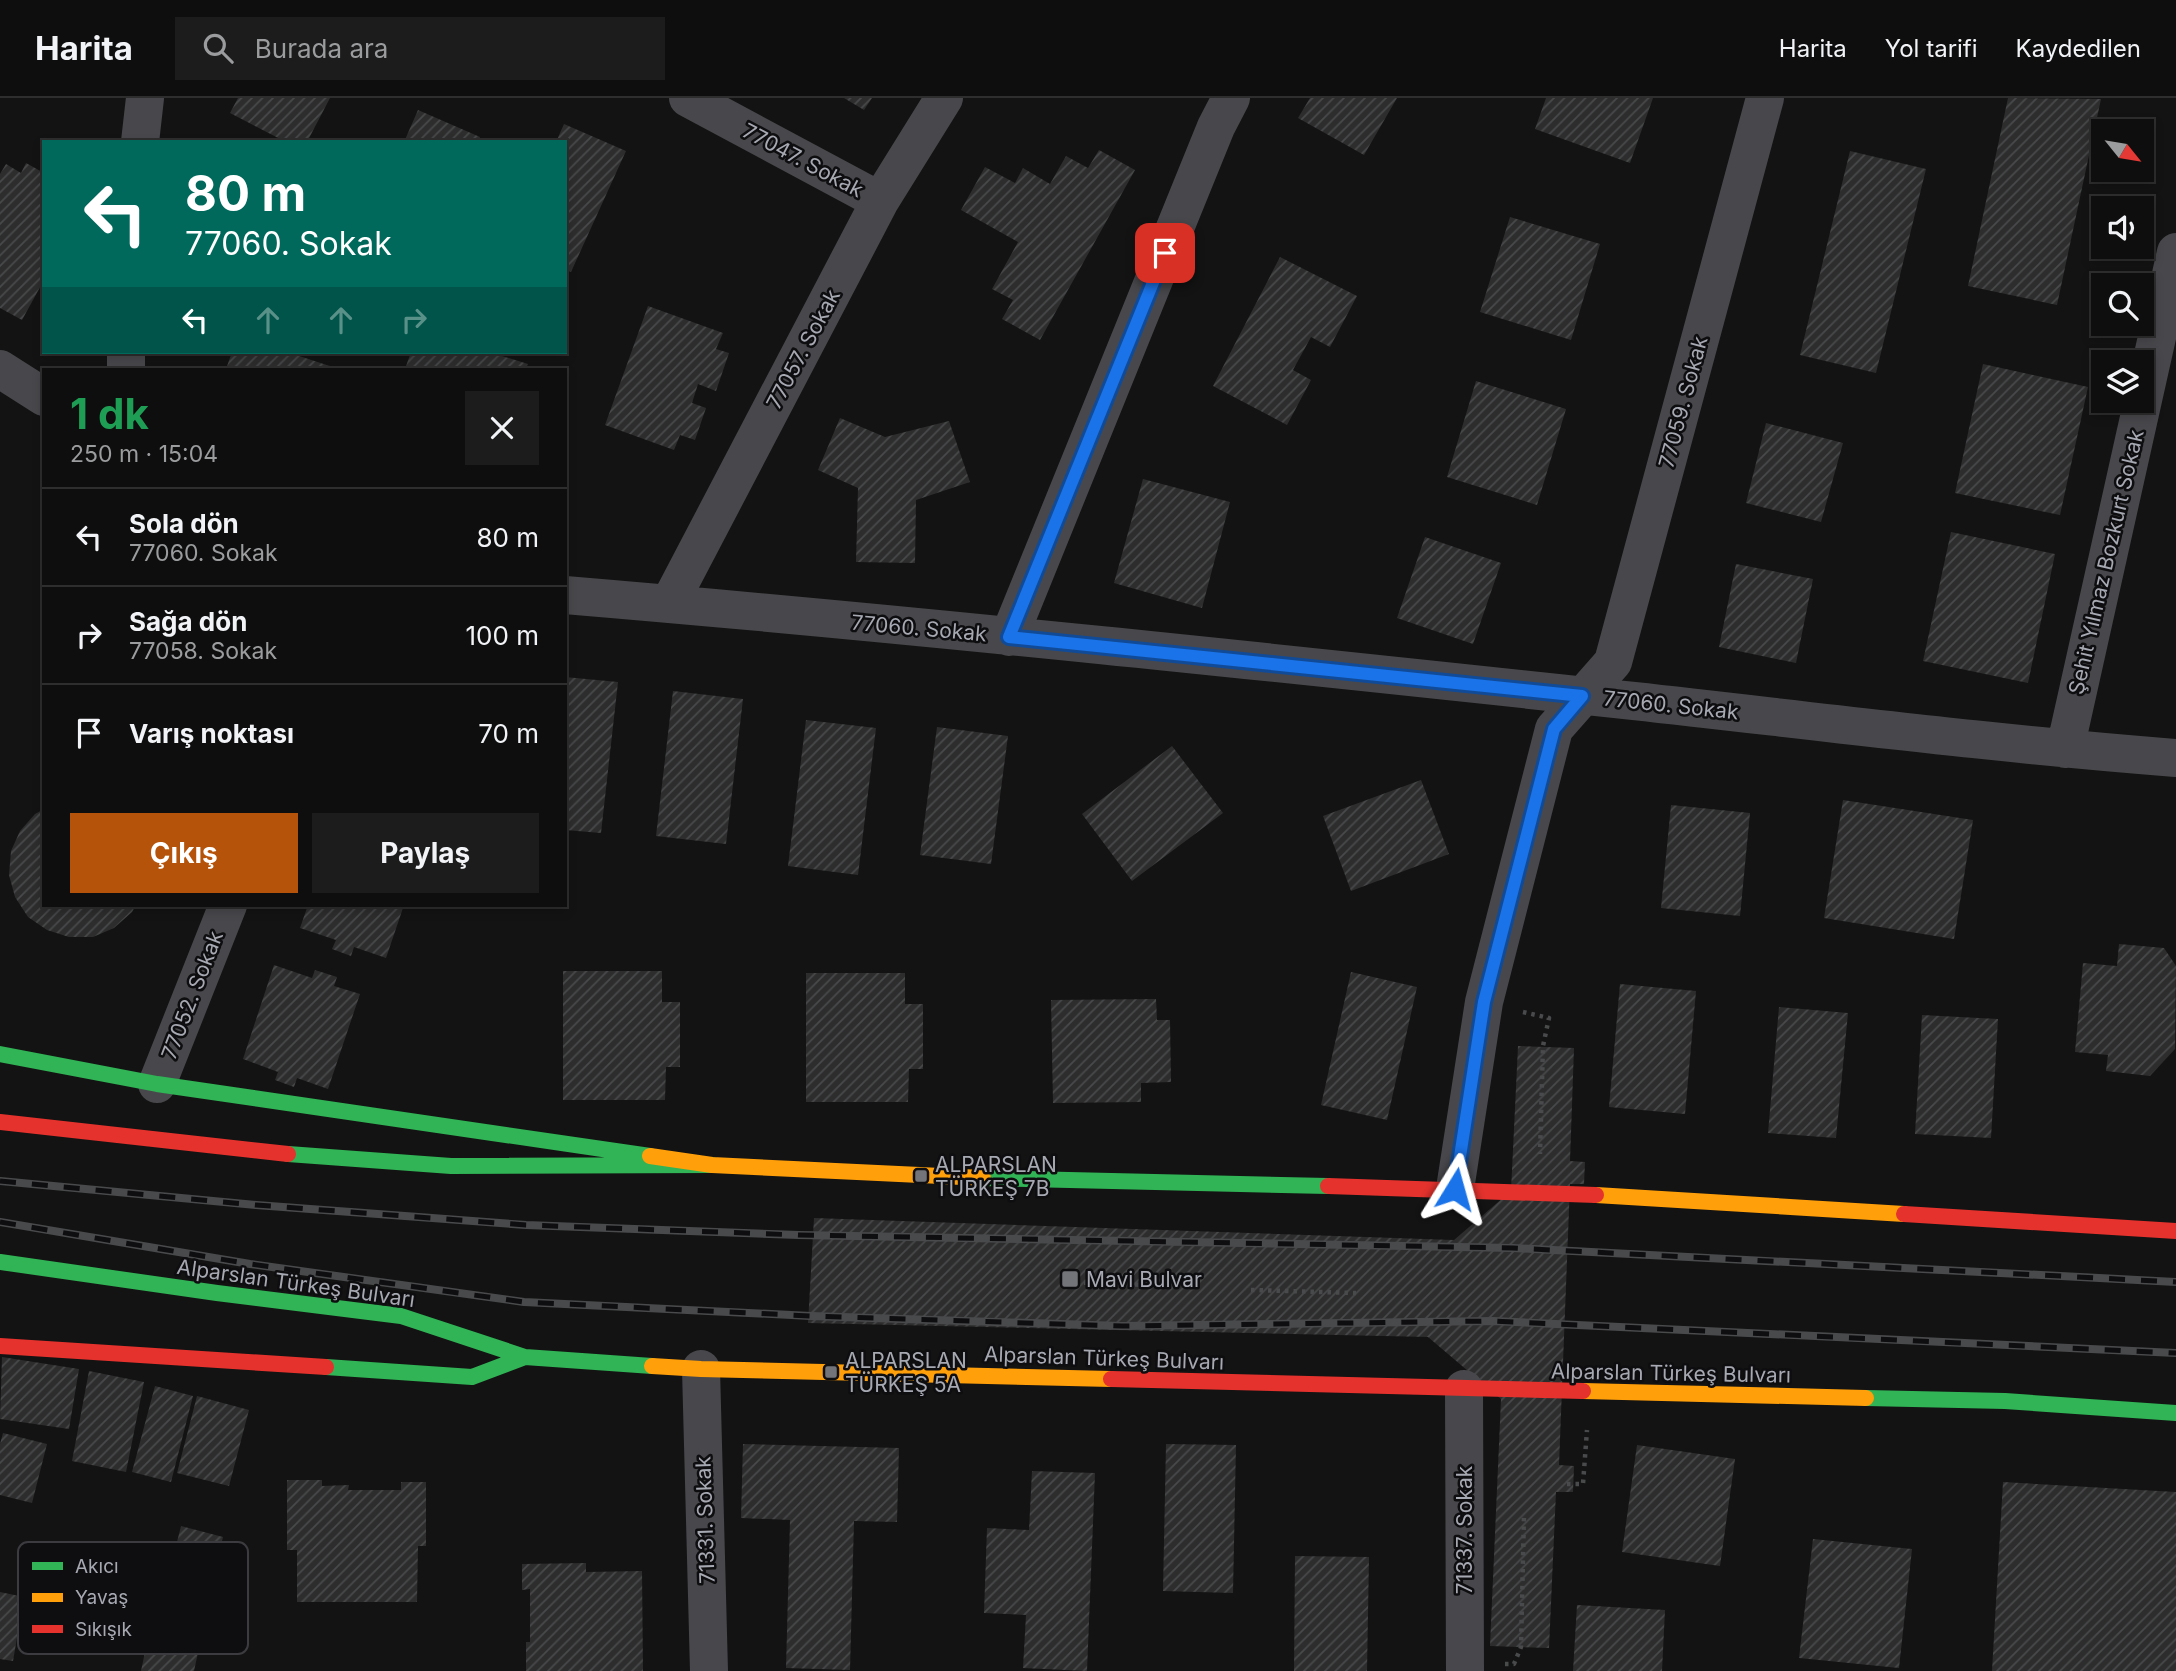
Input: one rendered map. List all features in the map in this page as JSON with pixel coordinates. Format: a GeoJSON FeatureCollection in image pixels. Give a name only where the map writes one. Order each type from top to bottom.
{"type":"FeatureCollection","features":[{"type":"Feature","properties":{"kind":"main road"},"geometry":{"type":"LineString","coordinates":[[0,1054],[157,1084],[712,1165]]}},
{"type":"Feature","properties":{"kind":"main road"},"geometry":{"type":"LineString","coordinates":[[0,1122],[248,1151],[451,1166],[712,1165],[921,1176],[1455,1189],[1595,1195],[2176,1231]]}},
{"type":"Feature","properties":{"kind":"main road","name":"Alparslan Türkeş Bulvarı"},"geometry":{"type":"LineString","coordinates":[[0,1262],[401,1316],[525,1357],[701,1369],[2005,1401],[2176,1413]]}},
{"type":"Feature","properties":{"kind":"main road"},"geometry":{"type":"LineString","coordinates":[[0,1346],[472,1377],[525,1357]]}},
{"type":"Feature","properties":{"kind":"street"},"geometry":{"type":"LineString","coordinates":[[140,140],[145,98]]}},
{"type":"Feature","properties":{"kind":"street","name":"77047. Sokak"},"geometry":{"type":"LineString","coordinates":[[688,98],[880,201]]}},
{"type":"Feature","properties":{"kind":"street","name":"77057. Sokak"},"geometry":{"type":"LineString","coordinates":[[669,604],[880,201],[944,98]]}},
{"type":"Feature","properties":{"kind":"street"},"geometry":{"type":"LineString","coordinates":[[1009,637],[1216,127],[1231,98]]}},
{"type":"Feature","properties":{"kind":"street","name":"77059. Sokak"},"geometry":{"type":"LineString","coordinates":[[1455,1189],[1484,1002],[1554,729],[1613,662],[1765,98]]}},
{"type":"Feature","properties":{"kind":"street","name":"Şehit Yılmaz Bozkurt Sokak"},"geometry":{"type":"LineString","coordinates":[[2065,749],[2176,252]]}},
{"type":"Feature","properties":{"kind":"street"},"geometry":{"type":"LineString","coordinates":[[0,369],[42,396]]}},
{"type":"Feature","properties":{"kind":"street","name":"77060. Sokak"},"geometry":{"type":"LineString","coordinates":[[567,596],[1009,637],[2065,749],[2176,758]]}},
{"type":"Feature","properties":{"kind":"street","name":"77052. Sokak"},"geometry":{"type":"LineString","coordinates":[[157,1084],[227,907]]}},
{"type":"Feature","properties":{"kind":"street","name":"71331. Sokak"},"geometry":{"type":"LineString","coordinates":[[701,1369],[709,1671]]}},
{"type":"Feature","properties":{"kind":"street","name":"71337. Sokak"},"geometry":{"type":"LineString","coordinates":[[1464,1389],[1465,1671]]}},
{"type":"Feature","properties":{"kind":"path"},"geometry":{"type":"LineString","coordinates":[[1540,1158],[1543,1046]]}},
{"type":"Feature","properties":{"kind":"path"},"geometry":{"type":"LineString","coordinates":[[1067,1282],[1172,1286]]}},
{"type":"Feature","properties":{"kind":"path"},"geometry":{"type":"LineString","coordinates":[[1251,1290],[1356,1293]]}},
{"type":"Feature","properties":{"kind":"path"},"geometry":{"type":"LineString","coordinates":[[1567,1484],[1583,1483],[1587,1429]]}},
{"type":"Feature","properties":{"kind":"path"},"geometry":{"type":"LineString","coordinates":[[1521,1647],[1524,1514]]}},
{"type":"Feature","properties":{"kind":"building"},"geometry":{"type":"Polygon","coordinates":[[[238,98],[330,98],[308,140],[282,140],[230,113],[238,98]]]}},
{"type":"Feature","properties":{"kind":"building"},"geometry":{"type":"Polygon","coordinates":[[[844,98],[872,98],[864,110],[844,98]]]}},
{"type":"Feature","properties":{"kind":"building"},"geometry":{"type":"Polygon","coordinates":[[[1310,98],[1397,98],[1364,155],[1298,118],[1310,98]]]}},
{"type":"Feature","properties":{"kind":"building"},"geometry":{"type":"Polygon","coordinates":[[[1546,98],[1653,98],[1630,163],[1535,129],[1546,98]]]}},
{"type":"Feature","properties":{"kind":"building"},"geometry":{"type":"Polygon","coordinates":[[[2008,98],[2101,99],[2097,119],[2091,119],[2091,146],[2057,305],[1968,286],[2008,98]]]}},
{"type":"Feature","properties":{"kind":"building"},"geometry":{"type":"Polygon","coordinates":[[[418,110],[480,137],[479,140],[405,140],[418,110]]]}},
{"type":"Feature","properties":{"kind":"building"},"geometry":{"type":"Polygon","coordinates":[[[564,124],[626,151],[571,272],[567,271],[567,140],[557,140],[564,124]]]}},
{"type":"Feature","properties":{"kind":"building"},"geometry":{"type":"Polygon","coordinates":[[[1099,150],[1135,170],[1040,340],[1002,319],[1013,300],[992,289],[1018,242],[961,210],[985,167],[1015,183],[1023,168],[1050,184],[1066,156],[1088,168],[1099,150]]]}},
{"type":"Feature","properties":{"kind":"building"},"geometry":{"type":"Polygon","coordinates":[[[1850,151],[1926,169],[1876,373],[1800,355],[1850,151]]]}},
{"type":"Feature","properties":{"kind":"building"},"geometry":{"type":"Polygon","coordinates":[[[26,163],[42,172],[42,284],[22,320],[0,308],[0,174],[6,164],[21,173],[26,163]]]}},
{"type":"Feature","properties":{"kind":"building"},"geometry":{"type":"Polygon","coordinates":[[[1510,217],[1600,244],[1571,340],[1480,312],[1510,217]]]}},
{"type":"Feature","properties":{"kind":"building"},"geometry":{"type":"Polygon","coordinates":[[[1280,257],[1357,296],[1330,347],[1311,337],[1293,370],[1311,380],[1287,425],[1213,386],[1280,257]]]}},
{"type":"Feature","properties":{"kind":"building"},"geometry":{"type":"Polygon","coordinates":[[[648,306],[723,333],[716,349],[729,353],[716,391],[698,384],[692,403],[706,408],[695,440],[680,435],[674,450],[605,425],[648,306]]]}},
{"type":"Feature","properties":{"kind":"building"},"geometry":{"type":"Polygon","coordinates":[[[231,354],[293,354],[336,368],[226,368],[231,354]]]}},
{"type":"Feature","properties":{"kind":"building"},"geometry":{"type":"Polygon","coordinates":[[[410,354],[496,354],[528,364],[526,368],[405,368],[410,354]]]}},
{"type":"Feature","properties":{"kind":"building"},"geometry":{"type":"Polygon","coordinates":[[[1983,364],[2088,387],[2060,515],[1955,493],[1983,364]]]}},
{"type":"Feature","properties":{"kind":"building"},"geometry":{"type":"Polygon","coordinates":[[[1476,381],[1566,409],[1537,505],[1447,477],[1476,381]]]}},
{"type":"Feature","properties":{"kind":"building"},"geometry":{"type":"Polygon","coordinates":[[[840,418],[885,437],[949,421],[970,482],[916,500],[915,563],[856,562],[858,488],[818,470],[840,418]]]}},
{"type":"Feature","properties":{"kind":"building"},"geometry":{"type":"Polygon","coordinates":[[[1766,423],[1843,443],[1821,522],[1746,503],[1766,423]]]}},
{"type":"Feature","properties":{"kind":"building"},"geometry":{"type":"Polygon","coordinates":[[[1143,479],[1230,502],[1202,608],[1114,583],[1143,479]]]}},
{"type":"Feature","properties":{"kind":"building"},"geometry":{"type":"Polygon","coordinates":[[[1951,532],[2055,554],[2028,683],[1923,661],[1951,532]]]}},
{"type":"Feature","properties":{"kind":"building"},"geometry":{"type":"Polygon","coordinates":[[[1425,537],[1501,563],[1473,644],[1397,618],[1425,537]]]}},
{"type":"Feature","properties":{"kind":"building"},"geometry":{"type":"Polygon","coordinates":[[[1736,564],[1813,579],[1796,663],[1719,647],[1736,564]]]}},
{"type":"Feature","properties":{"kind":"building"},"geometry":{"type":"Polygon","coordinates":[[[567,677],[618,682],[601,833],[567,830],[567,677]]]}},
{"type":"Feature","properties":{"kind":"building"},"geometry":{"type":"Polygon","coordinates":[[[673,691],[743,699],[726,844],[656,836],[673,691]]]}},
{"type":"Feature","properties":{"kind":"building"},"geometry":{"type":"Polygon","coordinates":[[[806,720],[876,728],[858,875],[788,866],[806,720]]]}},
{"type":"Feature","properties":{"kind":"building"},"geometry":{"type":"Polygon","coordinates":[[[937,727],[1008,736],[991,864],[920,855],[937,727]]]}},
{"type":"Feature","properties":{"kind":"building"},"geometry":{"type":"Polygon","coordinates":[[[1172,746],[1223,813],[1132,881],[1082,814],[1172,746]]]}},
{"type":"Feature","properties":{"kind":"building"},"geometry":{"type":"Polygon","coordinates":[[[1421,780],[1449,854],[1351,891],[1323,816],[1421,780]]]}},
{"type":"Feature","properties":{"kind":"building"},"geometry":{"type":"Polygon","coordinates":[[[1843,800],[1973,820],[1954,939],[1824,918],[1843,800]]]}},
{"type":"Feature","properties":{"kind":"building"},"geometry":{"type":"Polygon","coordinates":[[[1671,805],[1750,813],[1740,916],[1661,908],[1671,805]]]}},
{"type":"Feature","properties":{"kind":"building"},"geometry":{"type":"Polygon","coordinates":[[[42,810],[42,907],[135,907],[114,928],[93,937],[69,937],[47,930],[28,917],[15,897],[9,875],[11,851],[20,831],[42,810]]]}},
{"type":"Feature","properties":{"kind":"building"},"geometry":{"type":"Polygon","coordinates":[[[307,907],[403,907],[386,958],[354,947],[351,956],[332,949],[336,940],[300,928],[307,907]]]}},
{"type":"Feature","properties":{"kind":"building"},"geometry":{"type":"Polygon","coordinates":[[[2119,944],[2164,948],[2176,966],[2175,1049],[2150,1076],[2106,1071],[2108,1055],[2075,1052],[2083,963],[2117,966],[2119,944]]]}},
{"type":"Feature","properties":{"kind":"building"},"geometry":{"type":"Polygon","coordinates":[[[274,965],[312,978],[315,970],[337,977],[334,986],[360,994],[328,1089],[297,1078],[294,1087],[275,1080],[278,1072],[243,1059],[274,965]]]}},
{"type":"Feature","properties":{"kind":"building"},"geometry":{"type":"Polygon","coordinates":[[[563,971],[662,971],[662,1002],[680,1002],[680,1067],[666,1067],[665,1100],[563,1100],[563,971]]]}},
{"type":"Feature","properties":{"kind":"building"},"geometry":{"type":"Polygon","coordinates":[[[1351,972],[1417,987],[1387,1120],[1321,1105],[1351,972]]]}},
{"type":"Feature","properties":{"kind":"building"},"geometry":{"type":"Polygon","coordinates":[[[806,973],[905,973],[905,1004],[923,1004],[923,1069],[909,1069],[908,1102],[806,1102],[806,973]]]}},
{"type":"Feature","properties":{"kind":"building"},"geometry":{"type":"Polygon","coordinates":[[[1620,984],[1696,991],[1685,1114],[1609,1107],[1620,984]]]}},
{"type":"Feature","properties":{"kind":"building"},"geometry":{"type":"Polygon","coordinates":[[[1156,999],[1157,1020],[1170,1020],[1171,1082],[1141,1083],[1141,1102],[1053,1103],[1051,1000],[1156,999]]]}},
{"type":"Feature","properties":{"kind":"building"},"geometry":{"type":"Polygon","coordinates":[[[1779,1007],[1848,1013],[1836,1138],[1768,1133],[1779,1007]]]}},
{"type":"Feature","properties":{"kind":"building"},"geometry":{"type":"Polygon","coordinates":[[[1922,1015],[1998,1019],[1991,1138],[1915,1134],[1922,1015]]]}},
{"type":"Feature","properties":{"kind":"building"},"geometry":{"type":"Polygon","coordinates":[[[1518,1046],[1574,1048],[1570,1161],[1585,1162],[1584,1184],[1570,1184],[1559,1465],[1574,1466],[1573,1492],[1556,1492],[1549,1648],[1490,1646],[1501,1399],[1428,1337],[808,1323],[814,1218],[1454,1240],[1511,1191],[1518,1046]]]}},
{"type":"Feature","properties":{"kind":"building"},"geometry":{"type":"Polygon","coordinates":[[[2,1357],[79,1369],[69,1429],[0,1419],[2,1357]]]}},
{"type":"Feature","properties":{"kind":"building"},"geometry":{"type":"Polygon","coordinates":[[[89,1371],[144,1382],[126,1472],[72,1461],[89,1371]]]}},
{"type":"Feature","properties":{"kind":"building"},"geometry":{"type":"Polygon","coordinates":[[[155,1386],[193,1396],[171,1482],[132,1472],[155,1386]]]}},
{"type":"Feature","properties":{"kind":"building"},"geometry":{"type":"Polygon","coordinates":[[[197,1396],[249,1410],[229,1486],[177,1473],[197,1396]]]}},
{"type":"Feature","properties":{"kind":"building"},"geometry":{"type":"Polygon","coordinates":[[[3,1433],[47,1444],[32,1503],[0,1495],[0,1444],[3,1433]]]}},
{"type":"Feature","properties":{"kind":"building"},"geometry":{"type":"Polygon","coordinates":[[[743,1444],[899,1448],[897,1522],[854,1521],[850,1670],[786,1668],[790,1520],[741,1518],[743,1444]]]}},
{"type":"Feature","properties":{"kind":"building"},"geometry":{"type":"Polygon","coordinates":[[[1166,1444],[1236,1445],[1233,1593],[1163,1591],[1166,1444]]]}},
{"type":"Feature","properties":{"kind":"building"},"geometry":{"type":"Polygon","coordinates":[[[1637,1445],[1735,1459],[1720,1566],[1622,1552],[1637,1445]]]}},
{"type":"Feature","properties":{"kind":"building"},"geometry":{"type":"Polygon","coordinates":[[[1032,1471],[1095,1473],[1087,1671],[1023,1668],[1026,1615],[984,1613],[987,1528],[1029,1530],[1032,1471]]]}},
{"type":"Feature","properties":{"kind":"building"},"geometry":{"type":"Polygon","coordinates":[[[287,1480],[322,1480],[322,1486],[349,1485],[348,1490],[401,1490],[401,1482],[426,1482],[426,1546],[418,1546],[417,1602],[297,1602],[297,1550],[287,1550],[287,1480]]]}},
{"type":"Feature","properties":{"kind":"building"},"geometry":{"type":"Polygon","coordinates":[[[2003,1482],[2176,1492],[2176,1671],[1992,1671],[2003,1482]]]}},
{"type":"Feature","properties":{"kind":"building"},"geometry":{"type":"Polygon","coordinates":[[[181,1526],[223,1537],[222,1542],[177,1542],[181,1526]]]}},
{"type":"Feature","properties":{"kind":"building"},"geometry":{"type":"Polygon","coordinates":[[[1813,1539],[1912,1549],[1899,1668],[1799,1658],[1813,1539]]]}},
{"type":"Feature","properties":{"kind":"building"},"geometry":{"type":"Polygon","coordinates":[[[1295,1556],[1369,1557],[1367,1671],[1294,1671],[1295,1556]]]}},
{"type":"Feature","properties":{"kind":"building"},"geometry":{"type":"Polygon","coordinates":[[[586,1563],[586,1572],[642,1571],[643,1671],[526,1671],[526,1642],[530,1642],[530,1589],[522,1590],[522,1564],[586,1563]]]}},
{"type":"Feature","properties":{"kind":"building"},"geometry":{"type":"Polygon","coordinates":[[[0,1592],[18,1596],[18,1632],[13,1661],[0,1659],[0,1592]]]}},
{"type":"Feature","properties":{"kind":"building"},"geometry":{"type":"Polygon","coordinates":[[[1577,1605],[1665,1610],[1662,1671],[1573,1671],[1577,1605]]]}},
{"type":"Feature","properties":{"kind":"building"},"geometry":{"type":"Polygon","coordinates":[[[145,1654],[198,1654],[194,1671],[141,1671],[145,1654]]]}},
{"type":"Feature","properties":{"kind":"railway"},"geometry":{"type":"LineString","coordinates":[[0,1181],[256,1205],[526,1225],[799,1235],[1513,1248],[2176,1282]]}},
{"type":"Feature","properties":{"kind":"railway"},"geometry":{"type":"LineString","coordinates":[[0,1222],[250,1264],[524,1302],[811,1316],[1122,1326],[1493,1321],[2176,1353]]}},
{"type":"Feature","properties":{"kind":"traffic: fast"},"geometry":{"type":"LineString","coordinates":[[0,1054],[157,1084],[650,1156]]}},
{"type":"Feature","properties":{"kind":"traffic: fast"},"geometry":{"type":"LineString","coordinates":[[288,1154],[451,1166],[712,1165]]}},
{"type":"Feature","properties":{"kind":"traffic: fast"},"geometry":{"type":"LineString","coordinates":[[983,1178],[1328,1186]]}},
{"type":"Feature","properties":{"kind":"traffic: fast"},"geometry":{"type":"LineString","coordinates":[[0,1262],[401,1316],[525,1357]]}},
{"type":"Feature","properties":{"kind":"traffic: fast"},"geometry":{"type":"LineString","coordinates":[[326,1367],[472,1377],[525,1357],[652,1366]]}},
{"type":"Feature","properties":{"kind":"traffic: fast"},"geometry":{"type":"LineString","coordinates":[[1866,1398],[2005,1401],[2176,1413]]}},
{"type":"Feature","properties":{"kind":"traffic: slow"},"geometry":{"type":"LineString","coordinates":[[650,1156],[712,1165],[983,1178]]}},
{"type":"Feature","properties":{"kind":"traffic: slow"},"geometry":{"type":"LineString","coordinates":[[1596,1195],[1904,1214]]}},
{"type":"Feature","properties":{"kind":"traffic: slow"},"geometry":{"type":"LineString","coordinates":[[652,1366],[1111,1379]]}},
{"type":"Feature","properties":{"kind":"traffic: slow"},"geometry":{"type":"LineString","coordinates":[[1583,1391],[1866,1398]]}},
{"type":"Feature","properties":{"kind":"traffic: jam"},"geometry":{"type":"LineString","coordinates":[[0,1122],[288,1154]]}},
{"type":"Feature","properties":{"kind":"traffic: jam"},"geometry":{"type":"LineString","coordinates":[[1328,1186],[1596,1195]]}},
{"type":"Feature","properties":{"kind":"traffic: jam"},"geometry":{"type":"LineString","coordinates":[[1904,1214],[2176,1231]]}},
{"type":"Feature","properties":{"kind":"traffic: jam"},"geometry":{"type":"LineString","coordinates":[[0,1346],[326,1367]]}},
{"type":"Feature","properties":{"kind":"traffic: jam"},"geometry":{"type":"LineString","coordinates":[[1111,1379],[1583,1391]]}},
{"type":"Feature","properties":{"kind":"place","name":"ALPARSLAN TÜRKEŞ 7B"},"geometry":{"type":"Point","coordinates":[921,1176]}},
{"type":"Feature","properties":{"kind":"place","name":"Mavi Bulvar"},"geometry":{"type":"Point","coordinates":[1070,1279]}},
{"type":"Feature","properties":{"kind":"place","name":"ALPARSLAN TÜRKEŞ 5A"},"geometry":{"type":"Point","coordinates":[831,1372]}},
{"type":"Feature","properties":{"kind":"route"},"geometry":{"type":"LineString","coordinates":[[1165,253],[1009,637],[1582,696],[1554,729],[1484,1002],[1455,1189]]}}]}
